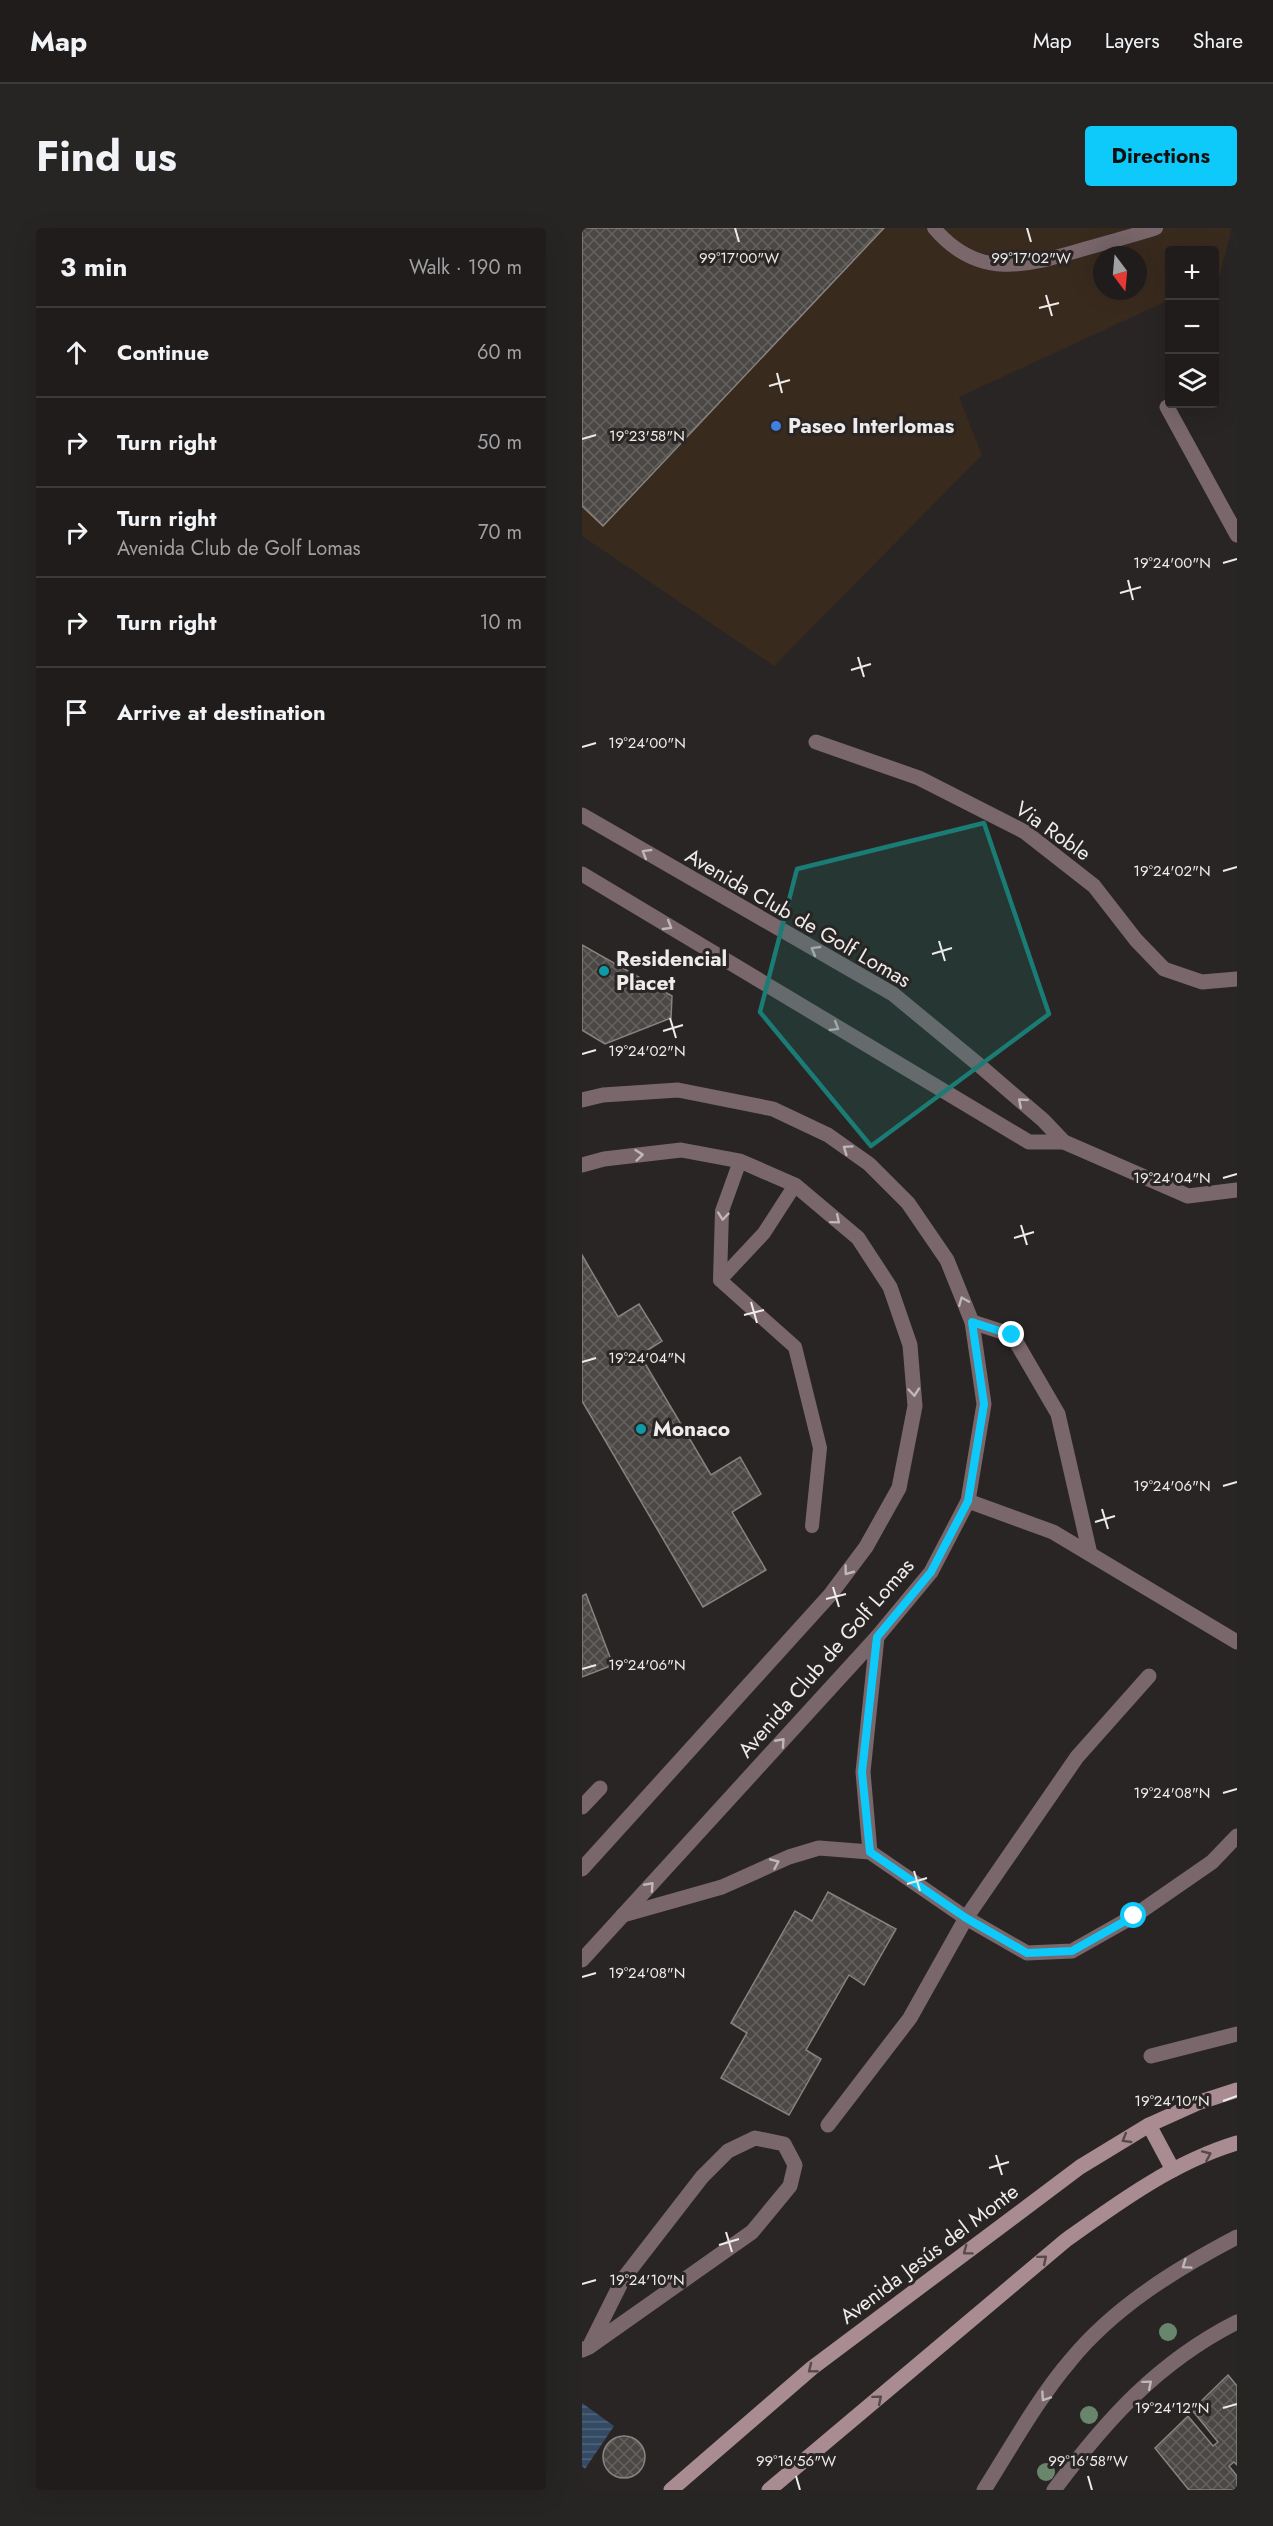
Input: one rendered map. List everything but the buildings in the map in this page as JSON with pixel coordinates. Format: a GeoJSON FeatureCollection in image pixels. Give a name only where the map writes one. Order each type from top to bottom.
{"type":"FeatureCollection","features":[{"type":"Feature","properties":{"kind":"main road","name":"Avenida Jesús del Monte"},"geometry":{"type":"LineString","coordinates":[[671,2490],[812,2368],[1080,2167],[1149,2125],[1200,2102],[1237,2090]]}},
{"type":"Feature","properties":{"kind":"main road"},"geometry":{"type":"LineString","coordinates":[[1149,2125],[1173,2170]]}},
{"type":"Feature","properties":{"kind":"main road"},"geometry":{"type":"LineString","coordinates":[[769,2490],[1066,2240],[1118,2203],[1173,2170],[1237,2143]]}},
{"type":"Feature","properties":{"kind":"street"},"geometry":{"type":"LineString","coordinates":[[1168,408],[1237,534]]}},
{"type":"Feature","properties":{"kind":"street","name":"Via Roble"},"geometry":{"type":"LineString","coordinates":[[816,742],[919,778],[1025,832],[1094,886],[1136,940],[1164,969],[1202,982],[1237,979]]}},
{"type":"Feature","properties":{"kind":"street","name":"Avenida Club de Golf Lomas"},"geometry":{"type":"LineString","coordinates":[[582,815],[893,994],[980,1065],[1043,1120],[1064,1142],[1188,1196],[1237,1190]]}},
{"type":"Feature","properties":{"kind":"street","name":"Avenida Club de Golf Lomas"},"geometry":{"type":"LineString","coordinates":[[582,874],[1029,1142],[1064,1142]]}},
{"type":"Feature","properties":{"kind":"street","name":"Avenida Club de Golf Lomas"},"geometry":{"type":"LineString","coordinates":[[582,1100],[603,1095],[678,1090],[773,1109],[828,1135],[869,1164],[908,1203],[947,1260],[972,1322],[984,1404],[968,1501],[931,1572],[877,1637],[582,1960]]}},
{"type":"Feature","properties":{"kind":"street","name":"Avenida Club de Golf Lomas"},"geometry":{"type":"LineString","coordinates":[[582,1165],[604,1159],[681,1150],[740,1161],[795,1185],[858,1238],[890,1287],[910,1345],[915,1406],[899,1488],[866,1546],[830,1595],[582,1869]]}},
{"type":"Feature","properties":{"kind":"street"},"geometry":{"type":"LineString","coordinates":[[972,1322],[1012,1335],[1058,1414],[1090,1554]]}},
{"type":"Feature","properties":{"kind":"street"},"geometry":{"type":"LineString","coordinates":[[968,1501],[1053,1532],[1237,1642]]}},
{"type":"Feature","properties":{"kind":"street"},"geometry":{"type":"LineString","coordinates":[[870,1852],[862,1772],[877,1637]]}},
{"type":"Feature","properties":{"kind":"street"},"geometry":{"type":"LineString","coordinates":[[828,2125],[910,2018],[966,1918],[1077,1757],[1149,1676]]}},
{"type":"Feature","properties":{"kind":"street"},"geometry":{"type":"LineString","coordinates":[[582,1807],[600,1788]]}},
{"type":"Feature","properties":{"kind":"street"},"geometry":{"type":"LineString","coordinates":[[623,1915],[722,1887],[789,1857],[819,1848],[870,1852],[966,1918],[1027,1953],[1072,1951],[1134,1916],[1212,1862],[1237,1836]]}},
{"type":"Feature","properties":{"kind":"street"},"geometry":{"type":"LineString","coordinates":[[1151,2056],[1237,2034]]}},
{"type":"Feature","properties":{"kind":"street"},"geometry":{"type":"LineString","coordinates":[[755,2138],[784,2144],[795,2165],[790,2186],[752,2232],[585,2348],[623,2279],[702,2177],[728,2151],[755,2138]]}},
{"type":"Feature","properties":{"kind":"street"},"geometry":{"type":"LineString","coordinates":[[984,2490],[1070,2361],[1121,2310],[1192,2260],[1237,2236]]}},
{"type":"Feature","properties":{"kind":"street"},"geometry":{"type":"LineString","coordinates":[[1054,2490],[1114,2414],[1180,2356],[1237,2322]]}},
{"type":"Feature","properties":{"kind":"lane"},"geometry":{"type":"LineString","coordinates":[[934,228],[955,248],[975,258],[995,264],[1016,266],[1038,264],[1156,228]]}},
{"type":"Feature","properties":{"kind":"lane"},"geometry":{"type":"LineString","coordinates":[[740,1161],[722,1211],[720,1280],[795,1347],[820,1448],[812,1526]]}},
{"type":"Feature","properties":{"kind":"lane"},"geometry":{"type":"LineString","coordinates":[[720,1280],[764,1233],[795,1185]]}},
{"type":"Feature","properties":{"kind":"highlighted area"},"geometry":{"type":"Polygon","coordinates":[[[984,823],[1049,1014],[871,1146],[760,1012],[797,869],[984,823]]]}},
{"type":"Feature","properties":{"kind":"shaded area","name":"Paseo Interlomas"},"geometry":{"type":"Polygon","coordinates":[[[582,228],[1232,228],[1219,277],[1219,246],[1165,246],[1165,302],[959,397],[982,455],[774,666],[582,536],[582,228]]]}},
{"type":"Feature","properties":{"kind":"water"},"geometry":{"type":"Polygon","coordinates":[[[582,2403],[614,2426],[585,2469],[582,2466],[582,2403]]]}},
{"type":"Feature","properties":{"kind":"place","name":"Paseo Interlomas"},"geometry":{"type":"Point","coordinates":[776,426]}},
{"type":"Feature","properties":{"kind":"place","name":"Residencial Placet"},"geometry":{"type":"Point","coordinates":[604,971]}},
{"type":"Feature","properties":{"kind":"place","name":"Monaco"},"geometry":{"type":"Point","coordinates":[641,1429]}},
{"type":"Feature","properties":{"kind":"route"},"geometry":{"type":"LineString","coordinates":[[1012,1335],[972,1322],[984,1404],[968,1501],[931,1572],[877,1637],[862,1772],[870,1852],[966,1918],[1027,1953],[1072,1951],[1134,1916]]}}]}
